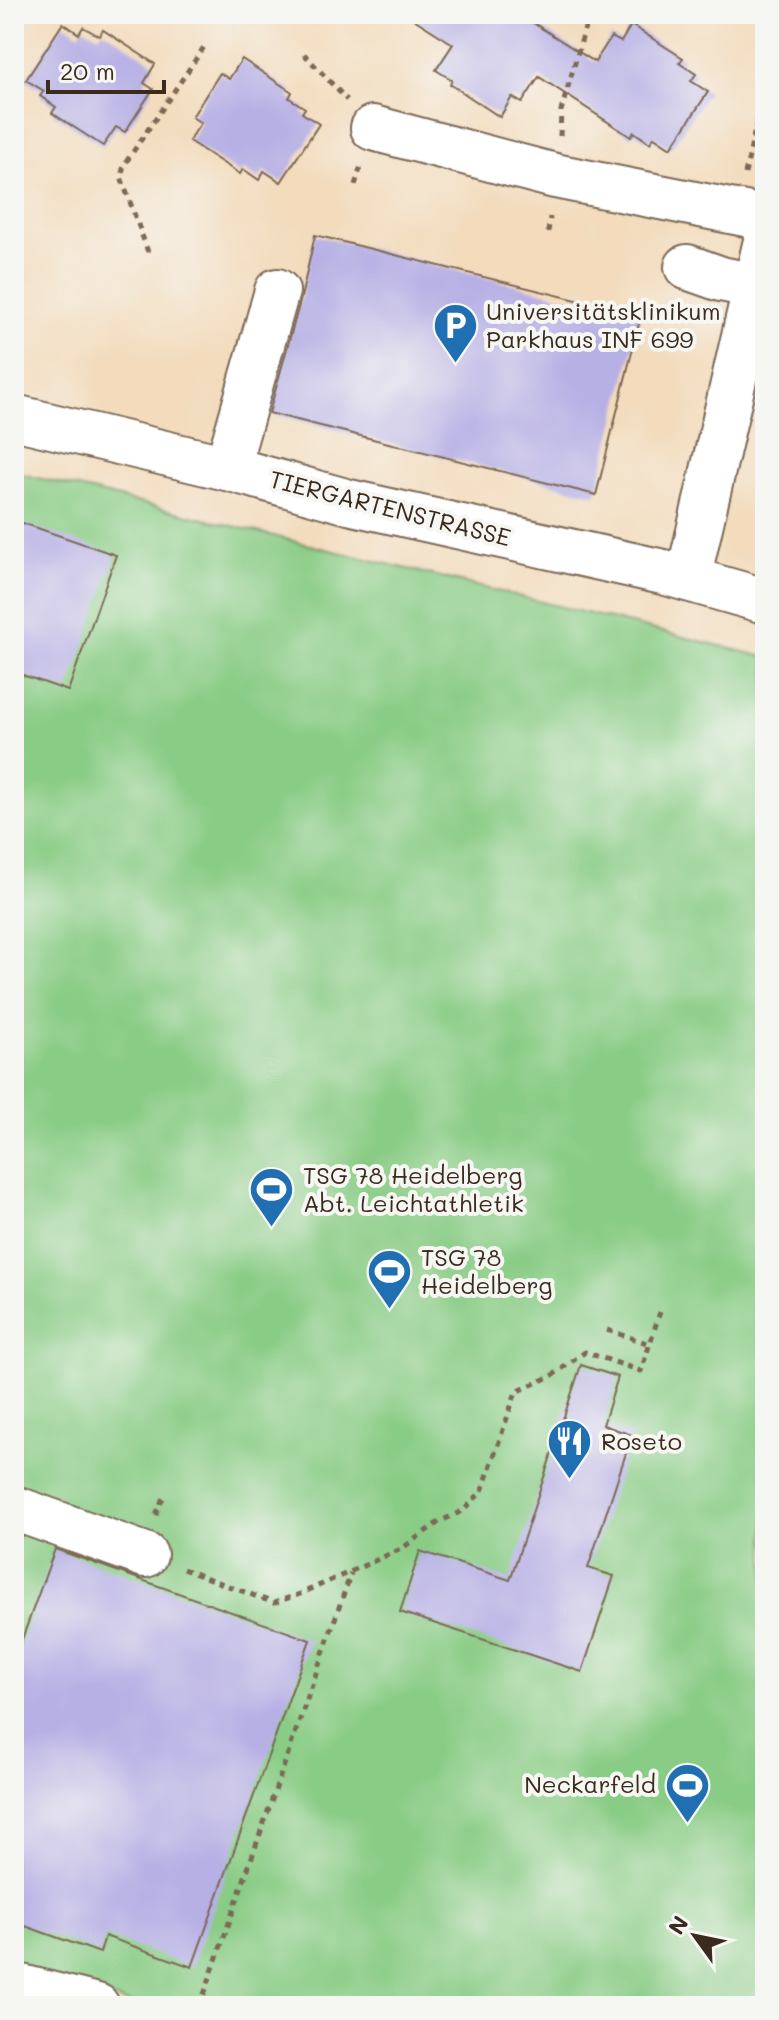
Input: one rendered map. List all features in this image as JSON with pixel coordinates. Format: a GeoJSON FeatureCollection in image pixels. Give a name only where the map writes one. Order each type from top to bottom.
{"type":"FeatureCollection","features":[{"type":"Feature","properties":{"kind":"street"},"geometry":{"type":"LineString","coordinates":[[373,128],[555,176],[765,218]]}},
{"type":"Feature","properties":{"kind":"street"},"geometry":{"type":"LineString","coordinates":[[687,267],[721,279],[760,265]]}},
{"type":"Feature","properties":{"kind":"street"},"geometry":{"type":"LineString","coordinates":[[688,579],[760,265]]}},
{"type":"Feature","properties":{"kind":"street"},"geometry":{"type":"LineString","coordinates":[[227,468],[277,291]]}},
{"type":"Feature","properties":{"kind":"street","name":"TIERGARTENSTRASSE"},"geometry":{"type":"LineString","coordinates":[[14,417],[227,468],[349,502],[688,579],[765,601]]}},
{"type":"Feature","properties":{"kind":"street"},"geometry":{"type":"LineString","coordinates":[[14,1508],[145,1555]]}},
{"type":"Feature","properties":{"kind":"street"},"geometry":{"type":"LineString","coordinates":[[14,1985],[97,2006]]}},
{"type":"Feature","properties":{"kind":"path"},"geometry":{"type":"LineString","coordinates":[[14,19],[17,14]]}},
{"type":"Feature","properties":{"kind":"path"},"geometry":{"type":"LineString","coordinates":[[548,232],[561,111],[589,14]]}},
{"type":"Feature","properties":{"kind":"path"},"geometry":{"type":"LineString","coordinates":[[738,14],[765,21]]}},
{"type":"Feature","properties":{"kind":"path"},"geometry":{"type":"LineString","coordinates":[[148,252],[121,177],[124,165],[204,47]]}},
{"type":"Feature","properties":{"kind":"path"},"geometry":{"type":"LineString","coordinates":[[304,54],[373,128]]}},
{"type":"Feature","properties":{"kind":"path"},"geometry":{"type":"LineString","coordinates":[[145,1555],[274,1603],[351,1573],[401,1549],[439,1522],[464,1510],[482,1491],[516,1392],[553,1375],[585,1352],[641,1371],[660,1312]]}},
{"type":"Feature","properties":{"kind":"path"},"geometry":{"type":"LineString","coordinates":[[607,1330],[650,1344]]}},
{"type":"Feature","properties":{"kind":"path"},"geometry":{"type":"LineString","coordinates":[[200,2006],[351,1573]]}},
{"type":"Feature","properties":{"kind":"shaded area"},"geometry":{"type":"Polygon","coordinates":[[[765,344],[765,556],[756,542],[750,517],[750,458],[757,378],[765,344]]]}},
{"type":"Feature","properties":{"kind":"green space","name":"TSG 78 Heidelberg"},"geometry":{"type":"Polygon","coordinates":[[[14,472],[765,657],[765,2006],[137,2006],[14,1966],[14,472]]]}},
{"type":"Feature","properties":{"kind":"building"},"geometry":{"type":"Polygon","coordinates":[[[406,14],[519,14],[595,62],[611,37],[621,42],[631,25],[683,58],[679,63],[696,74],[691,81],[708,92],[671,148],[654,137],[650,143],[634,132],[631,137],[539,77],[522,103],[512,97],[500,117],[450,84],[452,80],[436,70],[453,44],[406,14]]]}},
{"type":"Feature","properties":{"kind":"building"},"geometry":{"type":"Polygon","coordinates":[[[63,23],[79,34],[83,27],[99,36],[103,30],[155,64],[144,83],[153,89],[125,132],[116,127],[103,146],[52,113],[56,107],[40,96],[44,91],[26,80],[63,23]]]}},
{"type":"Feature","properties":{"kind":"building"},"geometry":{"type":"Polygon","coordinates":[[[242,59],[292,92],[289,98],[305,108],[302,113],[319,124],[281,182],[264,171],[259,180],[243,169],[240,174],[189,141],[201,123],[192,117],[220,73],[229,79],[242,59]]]}},
{"type":"Feature","properties":{"kind":"building","name":"Universitätsklinikum Parkhaus INF 699"},"geometry":{"type":"Polygon","coordinates":[[[315,235],[641,316],[596,495],[269,413],[315,235]]]}},
{"type":"Feature","properties":{"kind":"building"},"geometry":{"type":"Polygon","coordinates":[[[14,520],[116,555],[68,691],[14,672],[14,520]]]}},
{"type":"Feature","properties":{"kind":"building"},"geometry":{"type":"Polygon","coordinates":[[[581,1365],[618,1377],[603,1425],[632,1435],[588,1568],[614,1576],[582,1672],[400,1612],[420,1551],[510,1580],[581,1365]]]}},
{"type":"Feature","properties":{"kind":"building"},"geometry":{"type":"Polygon","coordinates":[[[55,1549],[310,1640],[192,1967],[105,1936],[100,1953],[14,1922],[14,1661],[55,1549]]]}},
{"type":"Feature","properties":{"kind":"place","name":"Universitätsklinikum Parkhaus INF 699"},"geometry":{"type":"Point","coordinates":[455,365]}},
{"type":"Feature","properties":{"kind":"place","name":"TSG 78 Heidelberg Abt. Leichtathletik"},"geometry":{"type":"Point","coordinates":[272,1229]}},
{"type":"Feature","properties":{"kind":"place","name":"TSG 78 Heidelberg"},"geometry":{"type":"Point","coordinates":[390,1311]}},
{"type":"Feature","properties":{"kind":"place","name":"Roseto"},"geometry":{"type":"Point","coordinates":[570,1481]}},
{"type":"Feature","properties":{"kind":"place","name":"Neckarfeld"},"geometry":{"type":"Point","coordinates":[687,1824]}}]}
